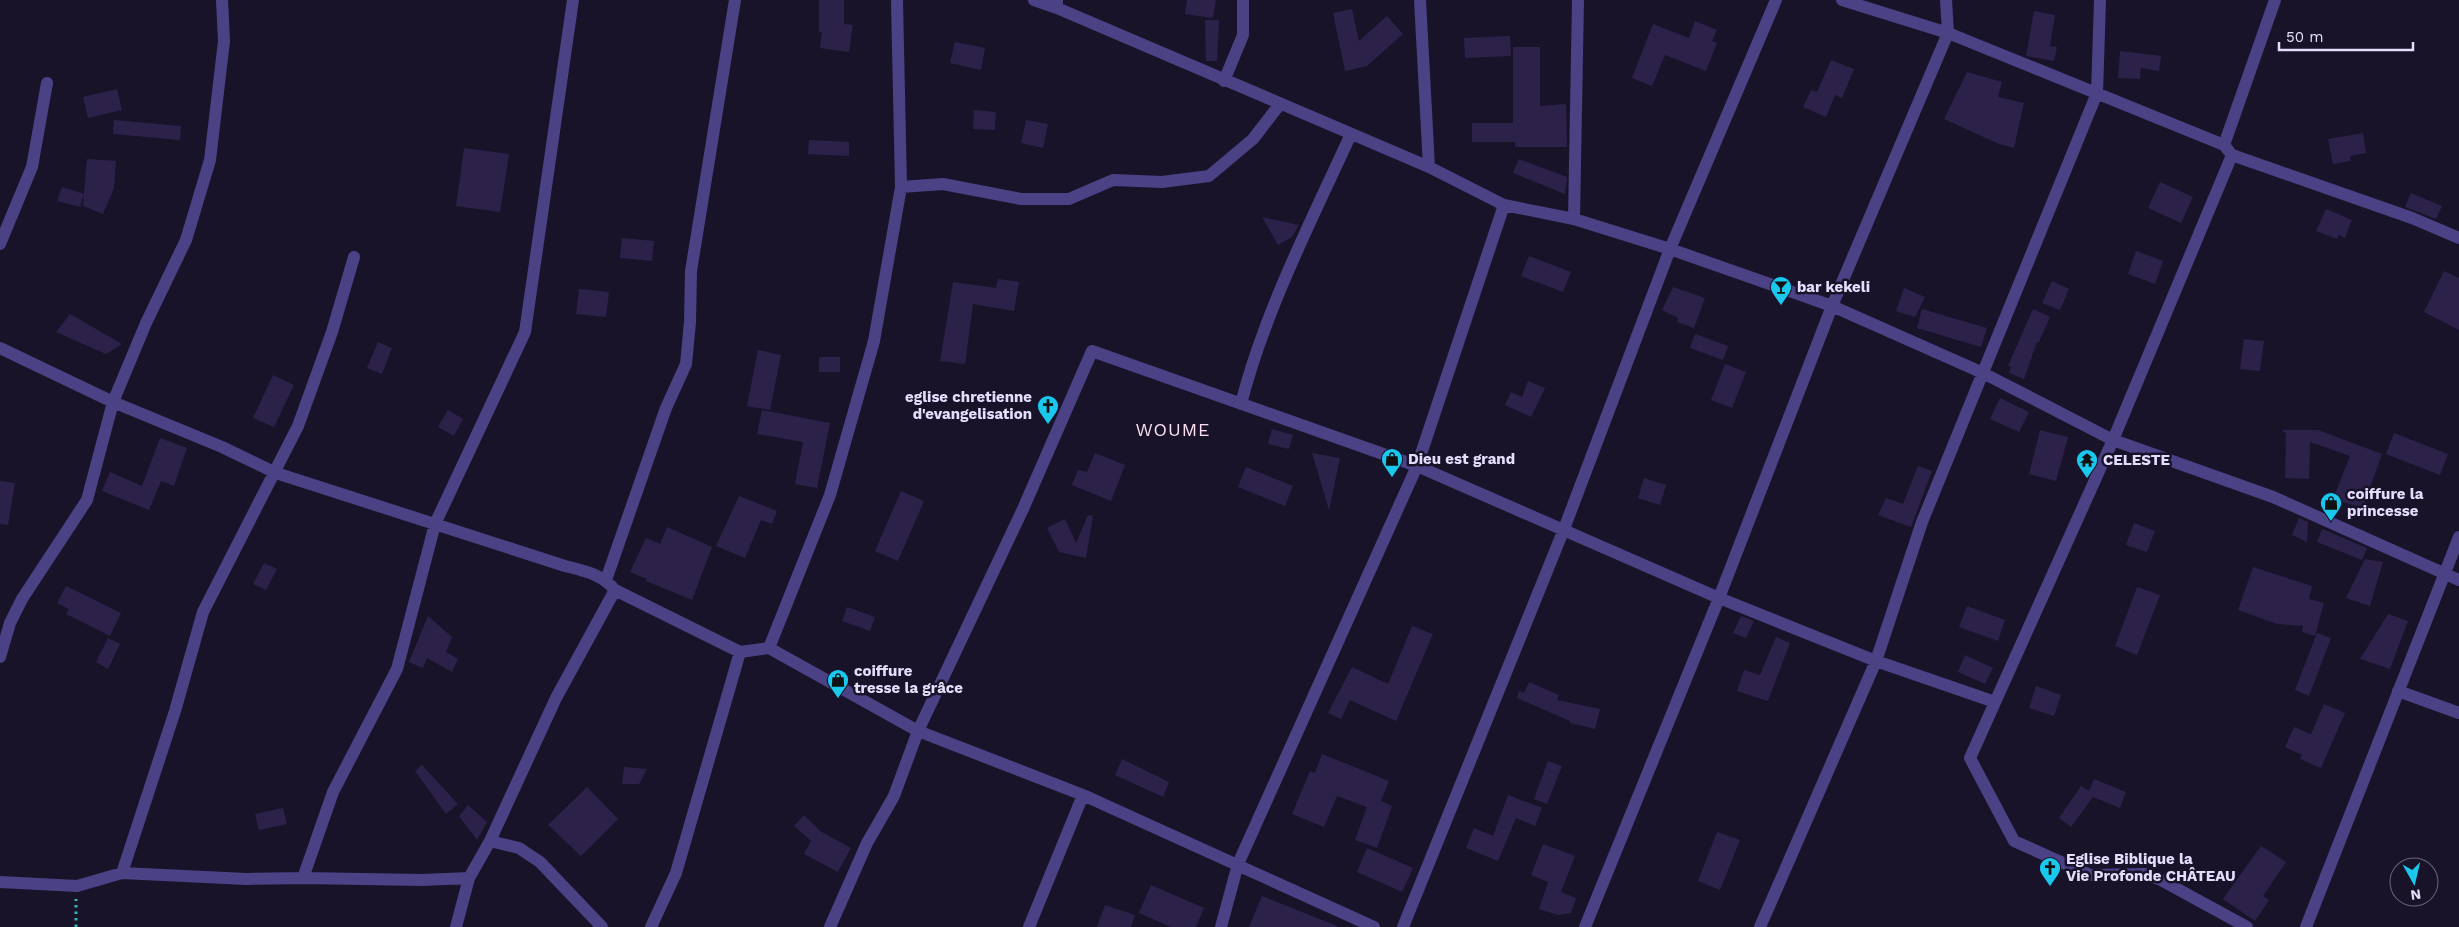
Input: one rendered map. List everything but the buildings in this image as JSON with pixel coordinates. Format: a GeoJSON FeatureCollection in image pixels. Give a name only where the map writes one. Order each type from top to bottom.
{"type":"FeatureCollection","features":[{"type":"Feature","properties":{"kind":"street"},"geometry":{"type":"LineString","coordinates":[[0,657],[10,623],[22,599],[87,500],[113,402],[146,323],[186,240],[210,160],[224,41],[222,0]]}},
{"type":"Feature","properties":{"kind":"street"},"geometry":{"type":"LineString","coordinates":[[303,878],[332,792],[398,669],[435,524],[524,332],[573,0]]}},
{"type":"Feature","properties":{"kind":"street"},"geometry":{"type":"LineString","coordinates":[[606,580],[666,408],[686,364],[690,322],[691,271],[735,0]]}},
{"type":"Feature","properties":{"kind":"street"},"geometry":{"type":"LineString","coordinates":[[769,648],[830,495],[874,341],[901,187],[897,0]]}},
{"type":"Feature","properties":{"kind":"street"},"geometry":{"type":"LineString","coordinates":[[1034,0],[1057,4],[1224,80],[1428,167],[1504,205],[1574,219],[1670,249],[1832,306],[1983,373],[2113,440],[2273,497],[2459,580]]}},
{"type":"Feature","properties":{"kind":"street"},"geometry":{"type":"LineString","coordinates":[[1224,80],[1243,35],[1244,0]]}},
{"type":"Feature","properties":{"kind":"street"},"geometry":{"type":"LineString","coordinates":[[1420,0],[1428,167]]}},
{"type":"Feature","properties":{"kind":"street"},"geometry":{"type":"LineString","coordinates":[[1574,219],[1578,0]]}},
{"type":"Feature","properties":{"kind":"street"},"geometry":{"type":"LineString","coordinates":[[1403,927],[1564,529],[1670,249],[1776,0]]}},
{"type":"Feature","properties":{"kind":"street"},"geometry":{"type":"LineString","coordinates":[[1842,0],[1948,33],[2097,93],[2228,150],[2412,218],[2459,238]]}},
{"type":"Feature","properties":{"kind":"street"},"geometry":{"type":"LineString","coordinates":[[1585,927],[1719,598],[1832,306],[1948,33],[1946,0]]}},
{"type":"Feature","properties":{"kind":"street"},"geometry":{"type":"LineString","coordinates":[[1760,927],[1876,661],[1922,522],[2097,93],[2100,0]]}},
{"type":"Feature","properties":{"kind":"street"},"geometry":{"type":"LineString","coordinates":[[2247,927],[2153,877],[2129,873],[2108,876],[2090,874],[2014,841],[1970,758],[2113,440],[2228,150],[2275,0]]}},
{"type":"Feature","properties":{"kind":"street"},"geometry":{"type":"LineString","coordinates":[[0,244],[32,167],[47,83]]}},
{"type":"Feature","properties":{"kind":"street"},"geometry":{"type":"LineString","coordinates":[[901,187],[943,184],[1021,199],[1069,199],[1112,180],[1162,182],[1209,176],[1253,139],[1280,104]]}},
{"type":"Feature","properties":{"kind":"street"},"geometry":{"type":"LineString","coordinates":[[1241,404],[1248,374],[1350,134]]}},
{"type":"Feature","properties":{"kind":"street"},"geometry":{"type":"LineString","coordinates":[[1221,927],[1238,864],[1417,466],[1504,205]]}},
{"type":"Feature","properties":{"kind":"street"},"geometry":{"type":"LineString","coordinates":[[122,873],[175,711],[203,612],[298,426],[332,332],[354,257]]}},
{"type":"Feature","properties":{"kind":"street"},"geometry":{"type":"LineString","coordinates":[[0,348],[113,402],[222,447],[276,472],[596,574],[606,580],[615,590],[740,652],[769,648],[918,730],[1083,796],[1238,864],[1374,927]]}},
{"type":"Feature","properties":{"kind":"street"},"geometry":{"type":"LineString","coordinates":[[830,927],[867,844],[894,796],[918,730],[1024,509],[1092,351],[1417,466],[1719,598],[1876,661],[1995,702]]}},
{"type":"Feature","properties":{"kind":"street"},"geometry":{"type":"LineString","coordinates":[[2306,927],[2459,537]]}},
{"type":"Feature","properties":{"kind":"street"},"geometry":{"type":"LineString","coordinates":[[456,927],[469,878],[490,841],[556,698],[615,590]]}},
{"type":"Feature","properties":{"kind":"street"},"geometry":{"type":"LineString","coordinates":[[652,927],[676,873],[740,652]]}},
{"type":"Feature","properties":{"kind":"street"},"geometry":{"type":"LineString","coordinates":[[2398,691],[2459,713]]}},
{"type":"Feature","properties":{"kind":"street"},"geometry":{"type":"LineString","coordinates":[[1029,927],[1083,796]]}},
{"type":"Feature","properties":{"kind":"street"},"geometry":{"type":"LineString","coordinates":[[490,841],[519,848],[540,862],[602,927]]}},
{"type":"Feature","properties":{"kind":"street"},"geometry":{"type":"LineString","coordinates":[[0,882],[77,886],[122,873],[246,879],[422,880],[469,878]]}},
{"type":"Feature","properties":{"kind":"path"},"geometry":{"type":"LineString","coordinates":[[76,927],[77,886]]}},
{"type":"Feature","properties":{"kind":"place","name":"bar kekeli"},"geometry":{"type":"Point","coordinates":[1781,306]}},
{"type":"Feature","properties":{"kind":"place","name":"eglise chretienne d'evangelisation"},"geometry":{"type":"Point","coordinates":[1048,425]}},
{"type":"Feature","properties":{"kind":"place","name":"Dieu est grand"},"geometry":{"type":"Point","coordinates":[1392,478]}},
{"type":"Feature","properties":{"kind":"place","name":"CELESTE"},"geometry":{"type":"Point","coordinates":[2087,479]}},
{"type":"Feature","properties":{"kind":"place","name":"coiffure la princesse"},"geometry":{"type":"Point","coordinates":[2331,522]}},
{"type":"Feature","properties":{"kind":"place","name":"coiffure tresse la grâce"},"geometry":{"type":"Point","coordinates":[838,699]}},
{"type":"Feature","properties":{"kind":"place","name":"Eglise Biblique la Vie Profonde CHÂTEAU"},"geometry":{"type":"Point","coordinates":[2050,887]}},
{"type":"Feature","properties":{"kind":"district","name":"WOUME"},"geometry":{"type":"Point","coordinates":[1173,429]}}]}
